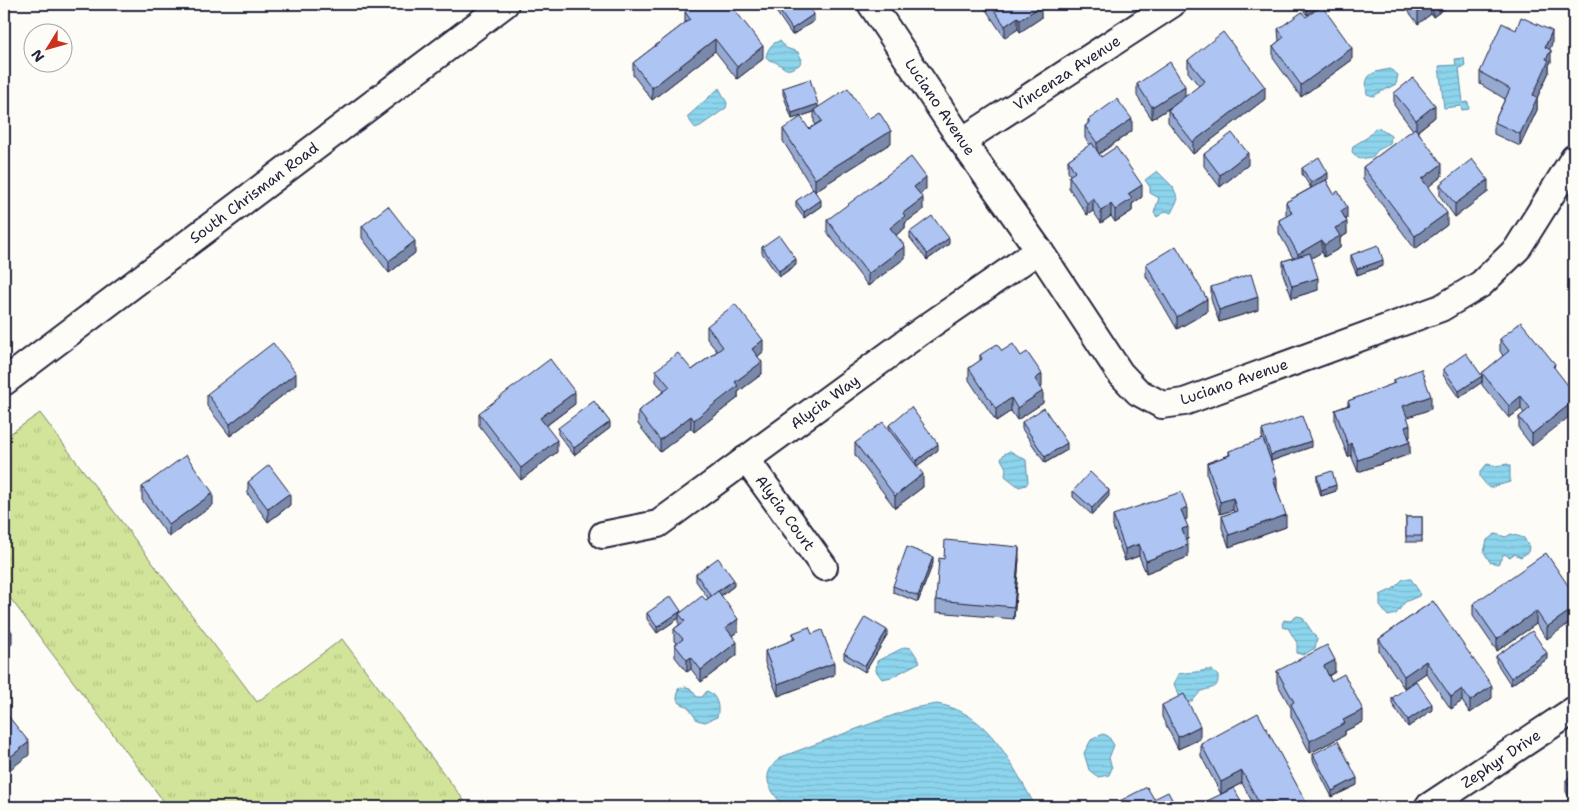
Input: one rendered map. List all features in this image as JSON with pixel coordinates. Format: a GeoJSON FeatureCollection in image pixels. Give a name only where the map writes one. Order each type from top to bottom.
{"type":"FeatureCollection","features":[{"type":"Feature","properties":{"kind":"street","name":"South Chrisman Road"},"geometry":{"type":"LineString","coordinates":[[4,382],[505,4]]}},
{"type":"Feature","properties":{"kind":"street","name":"Luciano Avenue"},"geometry":{"type":"LineString","coordinates":[[870,4],[962,141],[1039,250],[1120,373],[1138,392],[1162,405],[1184,402],[1440,308],[1481,284],[1517,249],[1574,158]]}},
{"type":"Feature","properties":{"kind":"street","name":"Vincenza Avenue"},"geometry":{"type":"LineString","coordinates":[[962,141],[1172,4]]}},
{"type":"Feature","properties":{"kind":"street","name":"Alycia Way"},"geometry":{"type":"LineString","coordinates":[[603,535],[658,524],[920,332],[1039,250]]}},
{"type":"Feature","properties":{"kind":"street","name":"Alycia Court"},"geometry":{"type":"LineString","coordinates":[[746,459],[824,567]]}},
{"type":"Feature","properties":{"kind":"street","name":"Zephyr Drive"},"geometry":{"type":"LineString","coordinates":[[1428,807],[1574,710]]}},
{"type":"Feature","properties":{"kind":"green space"},"geometry":{"type":"Polygon","coordinates":[[[40,413],[257,702],[342,639],[469,807],[168,807],[4,590],[4,438],[40,413]]]}},
{"type":"Feature","properties":{"kind":"water"},"geometry":{"type":"Polygon","coordinates":[[[780,41],[786,48],[798,52],[802,60],[799,65],[792,69],[787,69],[766,57],[770,47],[780,41]]]}},
{"type":"Feature","properties":{"kind":"water"},"geometry":{"type":"Polygon","coordinates":[[[1464,58],[1465,67],[1459,68],[1463,103],[1468,102],[1469,109],[1462,110],[1461,106],[1444,108],[1439,66],[1456,65],[1455,59],[1464,58]]]}},
{"type":"Feature","properties":{"kind":"water"},"geometry":{"type":"Polygon","coordinates":[[[1391,69],[1398,75],[1396,84],[1373,96],[1367,94],[1368,78],[1379,71],[1391,69]]]}},
{"type":"Feature","properties":{"kind":"water"},"geometry":{"type":"Polygon","coordinates":[[[719,88],[727,103],[726,108],[696,129],[687,117],[719,88]]]}},
{"type":"Feature","properties":{"kind":"water"},"geometry":{"type":"Polygon","coordinates":[[[1375,128],[1391,136],[1390,144],[1378,150],[1372,157],[1359,159],[1352,152],[1353,146],[1368,137],[1375,128]]]}},
{"type":"Feature","properties":{"kind":"water"},"geometry":{"type":"Polygon","coordinates":[[[1157,171],[1173,187],[1178,199],[1171,213],[1166,211],[1157,217],[1154,213],[1159,198],[1150,193],[1150,187],[1145,180],[1157,171]]]}},
{"type":"Feature","properties":{"kind":"water"},"geometry":{"type":"Polygon","coordinates":[[[1010,451],[1026,460],[1028,482],[1026,485],[1019,487],[1005,476],[1006,468],[1001,459],[1004,454],[1010,451]]]}},
{"type":"Feature","properties":{"kind":"water"},"geometry":{"type":"Polygon","coordinates":[[[1487,464],[1495,466],[1508,464],[1510,466],[1510,482],[1489,488],[1480,477],[1480,472],[1487,464]]]}},
{"type":"Feature","properties":{"kind":"water"},"geometry":{"type":"Polygon","coordinates":[[[1495,534],[1506,537],[1511,534],[1524,538],[1529,547],[1528,552],[1521,557],[1514,554],[1510,557],[1504,554],[1498,564],[1490,562],[1484,552],[1487,540],[1495,534]]]}},
{"type":"Feature","properties":{"kind":"water"},"geometry":{"type":"Polygon","coordinates":[[[1403,579],[1411,579],[1420,593],[1419,596],[1405,602],[1396,614],[1388,616],[1380,606],[1380,595],[1393,589],[1403,579]]]}},
{"type":"Feature","properties":{"kind":"water"},"geometry":{"type":"Polygon","coordinates":[[[1297,616],[1302,617],[1317,639],[1315,648],[1303,655],[1297,653],[1297,643],[1288,628],[1284,628],[1282,624],[1284,620],[1290,621],[1297,616]]]}},
{"type":"Feature","properties":{"kind":"water"},"geometry":{"type":"Polygon","coordinates":[[[905,647],[911,648],[920,662],[892,677],[882,679],[876,671],[877,661],[905,647]]]}},
{"type":"Feature","properties":{"kind":"water"},"geometry":{"type":"Polygon","coordinates":[[[1212,670],[1218,676],[1216,686],[1202,691],[1190,702],[1180,698],[1174,684],[1178,674],[1212,670]]]}},
{"type":"Feature","properties":{"kind":"water"},"geometry":{"type":"Polygon","coordinates":[[[690,688],[697,697],[702,697],[707,691],[713,695],[718,705],[717,717],[705,722],[697,720],[688,707],[677,699],[678,689],[690,688]]]}},
{"type":"Feature","properties":{"kind":"water"},"geometry":{"type":"Polygon","coordinates":[[[937,704],[955,709],[985,729],[1008,759],[1036,807],[784,807],[770,788],[768,776],[770,770],[781,757],[913,708],[937,704]]]}},
{"type":"Feature","properties":{"kind":"water"},"geometry":{"type":"Polygon","coordinates":[[[1103,734],[1108,736],[1114,745],[1109,758],[1112,768],[1109,775],[1098,777],[1089,770],[1084,753],[1091,740],[1103,734]]]}},
{"type":"Feature","properties":{"kind":"building"},"geometry":{"type":"Polygon","coordinates":[[[696,4],[730,4],[763,46],[737,67],[715,39],[652,88],[633,63],[690,19],[685,12],[696,4]]]}},
{"type":"Feature","properties":{"kind":"building"},"geometry":{"type":"Polygon","coordinates":[[[775,4],[807,4],[814,14],[792,29],[775,4]]]}},
{"type":"Feature","properties":{"kind":"building"},"geometry":{"type":"Polygon","coordinates":[[[990,4],[1040,4],[1041,6],[1020,20],[1018,17],[1005,26],[990,4]]]}},
{"type":"Feature","properties":{"kind":"building"},"geometry":{"type":"Polygon","coordinates":[[[1412,4],[1428,4],[1418,11],[1412,4]]]}},
{"type":"Feature","properties":{"kind":"building"},"geometry":{"type":"Polygon","coordinates":[[[1322,6],[1352,48],[1301,85],[1273,46],[1284,37],[1278,29],[1302,12],[1306,17],[1322,6]]]}},
{"type":"Feature","properties":{"kind":"building"},"geometry":{"type":"Polygon","coordinates":[[[1521,17],[1552,31],[1545,47],[1551,50],[1546,59],[1549,60],[1533,95],[1537,98],[1520,134],[1494,122],[1510,89],[1480,72],[1502,23],[1516,30],[1521,17]]]}},
{"type":"Feature","properties":{"kind":"building"},"geometry":{"type":"Polygon","coordinates":[[[1223,32],[1265,87],[1193,142],[1168,110],[1205,81],[1188,60],[1223,32]]]}},
{"type":"Feature","properties":{"kind":"building"},"geometry":{"type":"Polygon","coordinates":[[[1170,62],[1185,86],[1152,107],[1137,84],[1170,62]]]}},
{"type":"Feature","properties":{"kind":"building"},"geometry":{"type":"Polygon","coordinates":[[[1413,78],[1435,105],[1416,120],[1394,93],[1413,78]]]}},
{"type":"Feature","properties":{"kind":"building"},"geometry":{"type":"Polygon","coordinates":[[[810,79],[818,104],[792,113],[783,88],[810,79]]]}},
{"type":"Feature","properties":{"kind":"building"},"geometry":{"type":"Polygon","coordinates":[[[848,88],[868,119],[879,112],[891,131],[815,179],[783,129],[801,117],[809,129],[822,121],[814,110],[848,88]]]}},
{"type":"Feature","properties":{"kind":"building"},"geometry":{"type":"Polygon","coordinates":[[[1117,99],[1132,119],[1097,143],[1085,126],[1090,122],[1088,120],[1117,99]]]}},
{"type":"Feature","properties":{"kind":"building"},"geometry":{"type":"Polygon","coordinates":[[[1415,128],[1442,164],[1422,179],[1447,213],[1415,236],[1363,167],[1415,128]]]}},
{"type":"Feature","properties":{"kind":"building"},"geometry":{"type":"Polygon","coordinates":[[[1232,133],[1248,153],[1220,175],[1204,154],[1232,133]]]}},
{"type":"Feature","properties":{"kind":"building"},"geometry":{"type":"Polygon","coordinates":[[[1092,143],[1101,157],[1116,147],[1142,185],[1128,194],[1132,199],[1115,210],[1111,204],[1101,211],[1093,198],[1087,203],[1069,176],[1075,172],[1068,160],[1092,143]]]}},
{"type":"Feature","properties":{"kind":"building"},"geometry":{"type":"Polygon","coordinates":[[[911,157],[926,177],[914,187],[923,198],[903,213],[905,216],[890,228],[905,246],[868,274],[827,220],[911,157]]]}},
{"type":"Feature","properties":{"kind":"building"},"geometry":{"type":"Polygon","coordinates":[[[1319,157],[1328,173],[1311,183],[1302,168],[1319,157]]]}},
{"type":"Feature","properties":{"kind":"building"},"geometry":{"type":"Polygon","coordinates":[[[1472,159],[1488,180],[1455,204],[1440,184],[1472,159]]]}},
{"type":"Feature","properties":{"kind":"building"},"geometry":{"type":"Polygon","coordinates":[[[1326,180],[1334,194],[1338,191],[1347,207],[1341,211],[1347,222],[1335,228],[1340,236],[1324,245],[1322,240],[1298,254],[1279,220],[1292,213],[1286,202],[1326,180]]]}},
{"type":"Feature","properties":{"kind":"building"},"geometry":{"type":"Polygon","coordinates":[[[813,189],[821,200],[804,212],[796,201],[813,189]]]}},
{"type":"Feature","properties":{"kind":"building"},"geometry":{"type":"Polygon","coordinates":[[[388,206],[415,241],[389,261],[362,226],[388,206]]]}},
{"type":"Feature","properties":{"kind":"building"},"geometry":{"type":"Polygon","coordinates":[[[932,216],[949,238],[927,254],[910,232],[932,216]]]}},
{"type":"Feature","properties":{"kind":"building"},"geometry":{"type":"Polygon","coordinates":[[[779,235],[796,259],[779,271],[762,247],[779,235]]]}},
{"type":"Feature","properties":{"kind":"building"},"geometry":{"type":"Polygon","coordinates":[[[1378,245],[1383,260],[1357,269],[1351,255],[1378,245]]]}},
{"type":"Feature","properties":{"kind":"building"},"geometry":{"type":"Polygon","coordinates":[[[1176,246],[1207,299],[1177,317],[1146,264],[1176,246]]]}},
{"type":"Feature","properties":{"kind":"building"},"geometry":{"type":"Polygon","coordinates":[[[1310,253],[1318,278],[1292,286],[1283,261],[1310,253]]]}},
{"type":"Feature","properties":{"kind":"building"},"geometry":{"type":"Polygon","coordinates":[[[1251,274],[1258,297],[1219,310],[1211,287],[1251,274]]]}},
{"type":"Feature","properties":{"kind":"building"},"geometry":{"type":"Polygon","coordinates":[[[735,304],[763,340],[752,349],[762,362],[735,382],[738,386],[694,420],[691,416],[660,440],[638,411],[670,387],[656,370],[678,353],[692,370],[723,347],[707,326],[735,304]]]}},
{"type":"Feature","properties":{"kind":"building"},"geometry":{"type":"Polygon","coordinates":[[[1574,315],[1574,334],[1569,332],[1574,315]]]}},
{"type":"Feature","properties":{"kind":"building"},"geometry":{"type":"Polygon","coordinates":[[[1521,322],[1555,364],[1553,366],[1574,393],[1574,401],[1532,434],[1519,417],[1530,408],[1521,396],[1509,406],[1482,373],[1509,351],[1500,339],[1521,322]]]}},
{"type":"Feature","properties":{"kind":"building"},"geometry":{"type":"Polygon","coordinates":[[[273,343],[296,373],[230,424],[207,394],[273,343]]]}},
{"type":"Feature","properties":{"kind":"building"},"geometry":{"type":"Polygon","coordinates":[[[997,344],[1002,351],[1013,344],[1021,356],[1027,352],[1042,374],[1035,379],[1043,391],[1017,408],[1011,398],[996,409],[969,368],[982,359],[980,355],[997,344]]]}},
{"type":"Feature","properties":{"kind":"building"},"geometry":{"type":"Polygon","coordinates":[[[1466,353],[1482,376],[1459,391],[1443,369],[1466,353]]]}},
{"type":"Feature","properties":{"kind":"building"},"geometry":{"type":"Polygon","coordinates":[[[550,359],[575,392],[540,418],[557,440],[521,468],[479,413],[550,359]]]}},
{"type":"Feature","properties":{"kind":"building"},"geometry":{"type":"Polygon","coordinates":[[[1421,369],[1431,396],[1403,406],[1410,425],[1405,427],[1410,442],[1358,460],[1351,443],[1348,445],[1335,410],[1350,405],[1348,401],[1395,383],[1393,380],[1421,369]]]}},
{"type":"Feature","properties":{"kind":"building"},"geometry":{"type":"Polygon","coordinates":[[[594,401],[610,422],[574,448],[558,428],[594,401]]]}},
{"type":"Feature","properties":{"kind":"building"},"geometry":{"type":"Polygon","coordinates":[[[911,407],[938,444],[916,461],[889,425],[911,407]]]}},
{"type":"Feature","properties":{"kind":"building"},"geometry":{"type":"Polygon","coordinates":[[[1044,408],[1067,443],[1045,457],[1022,422],[1044,408]]]}},
{"type":"Feature","properties":{"kind":"building"},"geometry":{"type":"Polygon","coordinates":[[[1302,416],[1311,441],[1271,455],[1262,430],[1302,416]]]}},
{"type":"Feature","properties":{"kind":"building"},"geometry":{"type":"Polygon","coordinates":[[[883,422],[923,474],[895,496],[855,443],[883,422]]]}},
{"type":"Feature","properties":{"kind":"building"},"geometry":{"type":"Polygon","coordinates":[[[1263,439],[1277,478],[1273,479],[1286,515],[1229,535],[1222,516],[1237,511],[1233,498],[1220,502],[1207,463],[1230,455],[1229,451],[1263,439]]]}},
{"type":"Feature","properties":{"kind":"building"},"geometry":{"type":"Polygon","coordinates":[[[186,455],[213,493],[169,525],[142,487],[186,455]]]}},
{"type":"Feature","properties":{"kind":"building"},"geometry":{"type":"Polygon","coordinates":[[[269,465],[290,493],[268,509],[248,482],[269,465]]]}},
{"type":"Feature","properties":{"kind":"building"},"geometry":{"type":"Polygon","coordinates":[[[1332,471],[1336,485],[1321,490],[1317,476],[1332,471]]]}},
{"type":"Feature","properties":{"kind":"building"},"geometry":{"type":"Polygon","coordinates":[[[1090,472],[1109,490],[1092,508],[1073,491],[1090,472]]]}},
{"type":"Feature","properties":{"kind":"building"},"geometry":{"type":"Polygon","coordinates":[[[1181,492],[1187,507],[1181,510],[1188,527],[1182,529],[1188,545],[1146,561],[1139,544],[1125,549],[1113,515],[1181,492]]]}},
{"type":"Feature","properties":{"kind":"building"},"geometry":{"type":"Polygon","coordinates":[[[1406,517],[1422,517],[1422,536],[1406,536],[1406,517]]]}},
{"type":"Feature","properties":{"kind":"building"},"geometry":{"type":"Polygon","coordinates":[[[945,540],[1019,547],[1014,607],[936,600],[939,558],[944,559],[945,540]]]}},
{"type":"Feature","properties":{"kind":"building"},"geometry":{"type":"Polygon","coordinates":[[[907,547],[933,557],[918,596],[893,586],[907,547]]]}},
{"type":"Feature","properties":{"kind":"building"},"geometry":{"type":"Polygon","coordinates":[[[1546,553],[1574,594],[1574,608],[1547,627],[1536,611],[1497,639],[1473,604],[1546,553]]]}},
{"type":"Feature","properties":{"kind":"building"},"geometry":{"type":"Polygon","coordinates":[[[718,558],[734,580],[711,596],[696,574],[718,558]]]}},
{"type":"Feature","properties":{"kind":"building"},"geometry":{"type":"Polygon","coordinates":[[[718,591],[738,619],[726,628],[737,642],[701,670],[691,657],[687,660],[675,645],[683,639],[674,629],[685,621],[679,614],[702,596],[706,600],[718,591]]]}},
{"type":"Feature","properties":{"kind":"building"},"geometry":{"type":"Polygon","coordinates":[[[671,596],[681,611],[657,627],[647,613],[671,596]]]}},
{"type":"Feature","properties":{"kind":"building"},"geometry":{"type":"Polygon","coordinates":[[[1433,601],[1492,686],[1470,701],[1462,689],[1451,697],[1426,661],[1404,676],[1379,639],[1433,601]]]}},
{"type":"Feature","properties":{"kind":"building"},"geometry":{"type":"Polygon","coordinates":[[[865,617],[887,630],[865,666],[844,653],[865,617]]]}},
{"type":"Feature","properties":{"kind":"building"},"geometry":{"type":"Polygon","coordinates":[[[4,621],[12,632],[4,637],[4,621]]]}},
{"type":"Feature","properties":{"kind":"building"},"geometry":{"type":"Polygon","coordinates":[[[809,627],[812,634],[822,630],[834,663],[778,684],[765,651],[795,639],[793,633],[809,627]]]}},
{"type":"Feature","properties":{"kind":"building"},"geometry":{"type":"Polygon","coordinates":[[[1532,631],[1547,653],[1511,678],[1496,656],[1532,631]]]}},
{"type":"Feature","properties":{"kind":"building"},"geometry":{"type":"Polygon","coordinates":[[[1327,645],[1335,660],[1324,666],[1331,681],[1344,674],[1363,710],[1343,720],[1345,723],[1310,741],[1291,704],[1294,702],[1277,671],[1327,645]]]}},
{"type":"Feature","properties":{"kind":"building"},"geometry":{"type":"Polygon","coordinates":[[[1416,681],[1432,704],[1408,720],[1392,698],[1416,681]]]}},
{"type":"Feature","properties":{"kind":"building"},"geometry":{"type":"Polygon","coordinates":[[[1184,694],[1200,726],[1178,737],[1162,705],[1184,694]]]}},
{"type":"Feature","properties":{"kind":"building"},"geometry":{"type":"Polygon","coordinates":[[[4,711],[29,742],[4,762],[4,711]]]}},
{"type":"Feature","properties":{"kind":"building"},"geometry":{"type":"Polygon","coordinates":[[[1258,713],[1306,802],[1295,807],[1278,807],[1275,802],[1261,807],[1242,771],[1221,782],[1201,744],[1258,713]]]}},
{"type":"Feature","properties":{"kind":"building"},"geometry":{"type":"Polygon","coordinates":[[[1338,741],[1357,778],[1332,791],[1313,754],[1338,741]]]}},
{"type":"Feature","properties":{"kind":"building"},"geometry":{"type":"Polygon","coordinates":[[[1574,773],[1574,791],[1566,780],[1574,773]]]}},
{"type":"Feature","properties":{"kind":"building"},"geometry":{"type":"Polygon","coordinates":[[[1147,787],[1154,799],[1168,792],[1176,807],[1108,807],[1147,787]]]}},
{"type":"Feature","properties":{"kind":"building"},"geometry":{"type":"Polygon","coordinates":[[[1234,788],[1244,807],[1210,807],[1207,801],[1234,788]]]}},
{"type":"Feature","properties":{"kind":"building"},"geometry":{"type":"Polygon","coordinates":[[[1541,803],[1544,807],[1534,807],[1541,803]]]}}]}
